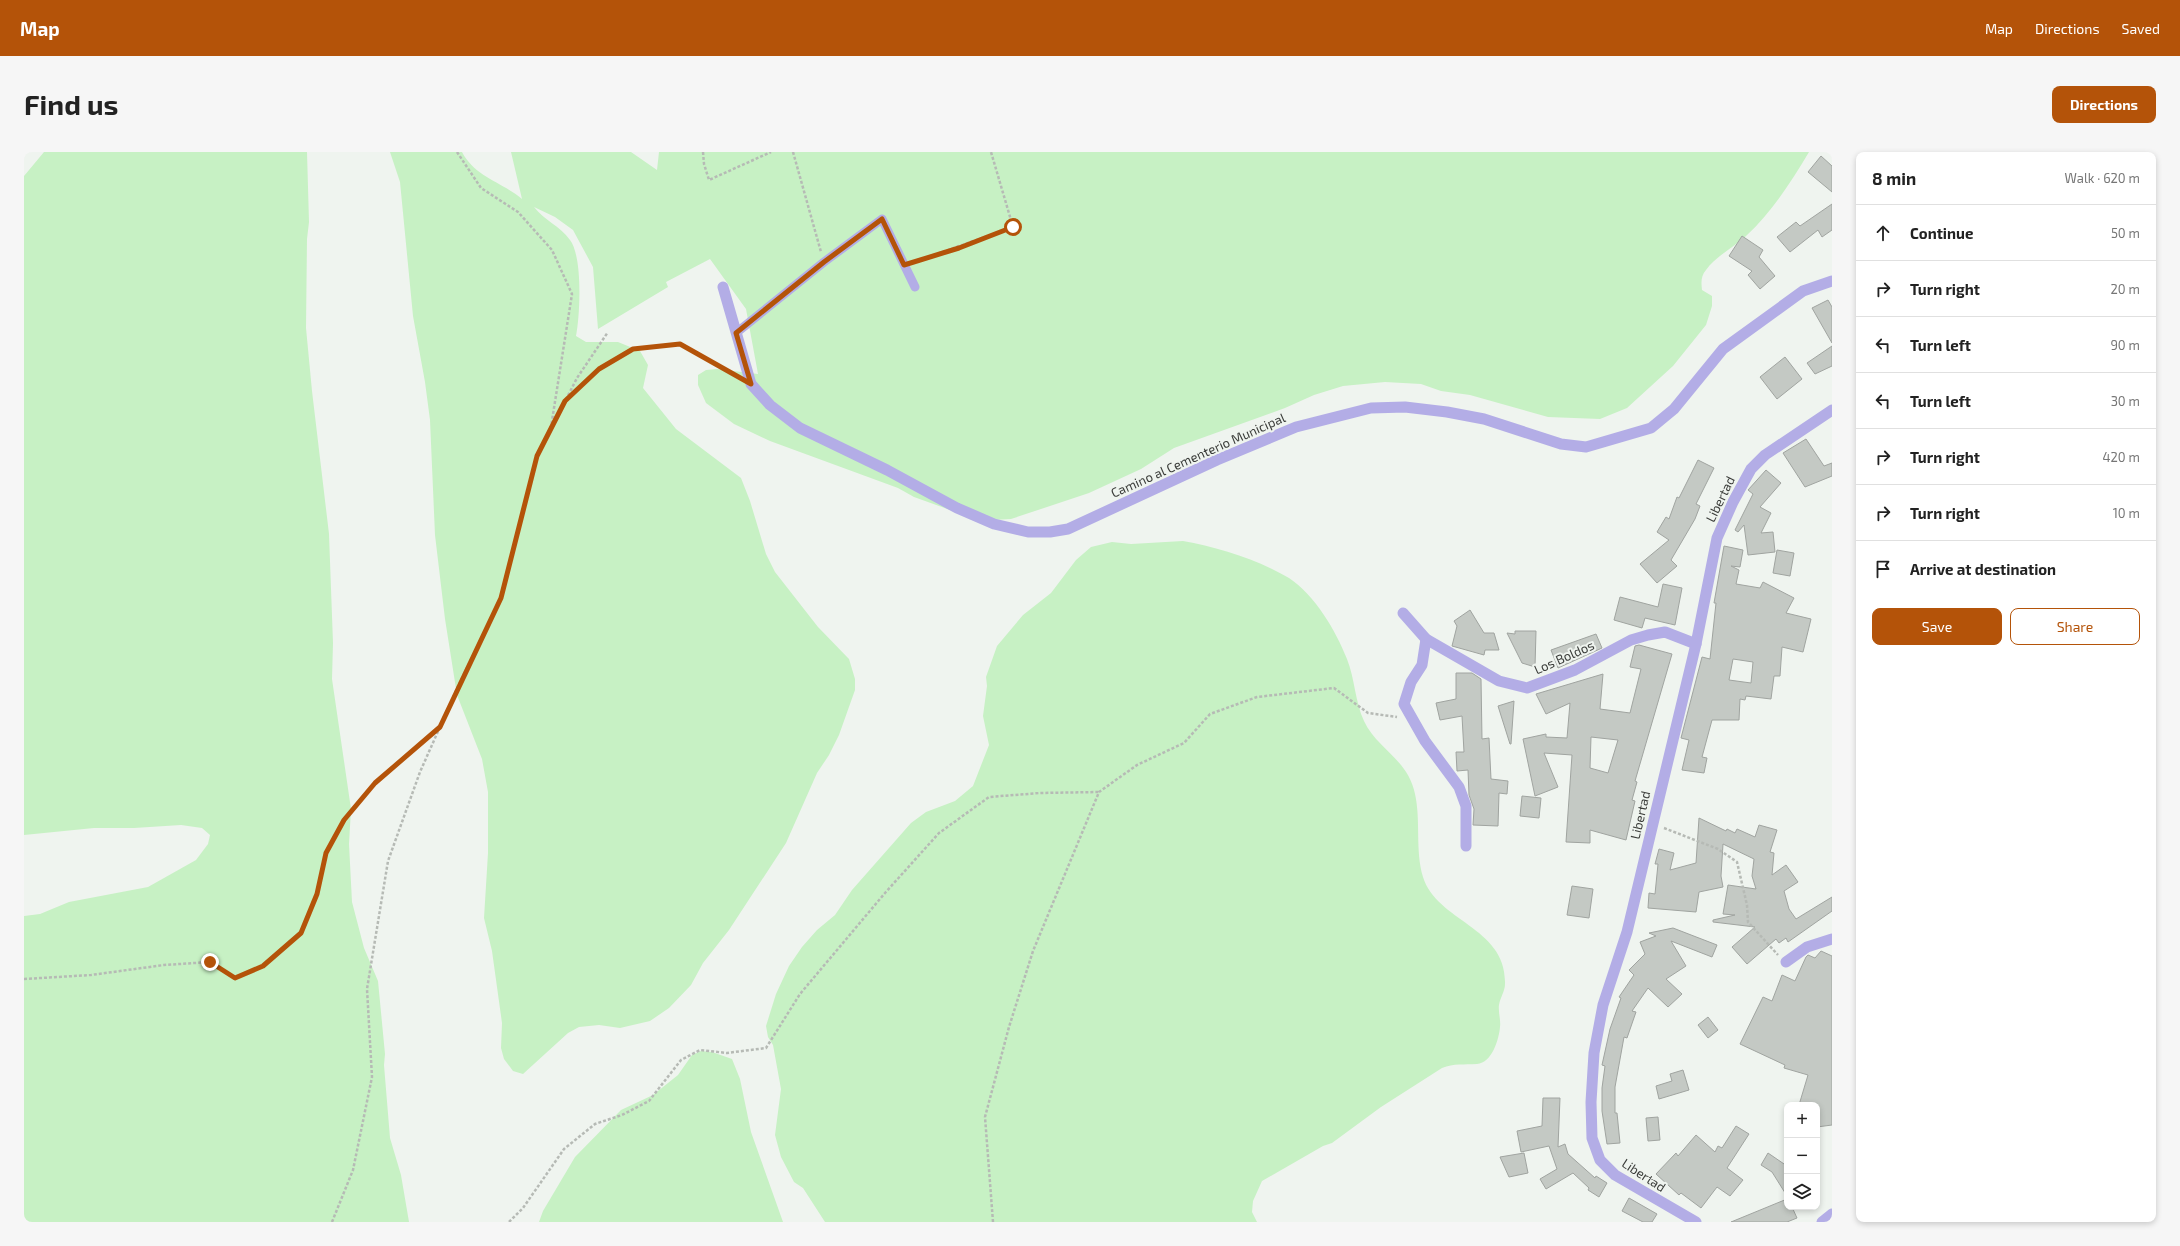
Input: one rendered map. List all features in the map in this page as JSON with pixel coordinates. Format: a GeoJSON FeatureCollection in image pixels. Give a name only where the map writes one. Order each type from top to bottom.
{"type":"FeatureCollection","features":[{"type":"Feature","properties":{"kind":"street"},"geometry":{"type":"LineString","coordinates":[[736,333],[824,262],[882,219],[914,287]]}},
{"type":"Feature","properties":{"kind":"street","name":"Camino al Cementerio Municipal"},"geometry":{"type":"LineString","coordinates":[[723,287],[751,384],[770,405],[800,428],[887,470],[957,508],[994,524],[1028,532],[1050,532],[1068,529],[1217,460],[1296,427],[1371,408],[1405,407],[1448,412],[1484,419],[1561,444],[1586,447],[1651,428],[1674,409],[1723,349],[1803,292],[1832,281]]}},
{"type":"Feature","properties":{"kind":"street","name":"Libertad"},"geometry":{"type":"LineString","coordinates":[[1696,1222],[1615,1175],[1600,1160],[1592,1138],[1591,1102],[1596,1040],[1603,1005],[1627,932],[1696,644],[1717,538],[1733,502],[1751,469],[1765,455],[1832,410]]}},
{"type":"Feature","properties":{"kind":"street","name":"Los Boldos"},"geometry":{"type":"LineString","coordinates":[[1403,613],[1426,639],[1499,682],[1527,688],[1575,670],[1631,640],[1648,635],[1665,632],[1696,644]]}},
{"type":"Feature","properties":{"kind":"street"},"geometry":{"type":"LineString","coordinates":[[1426,639],[1422,665],[1411,682],[1404,704],[1424,741],[1459,786],[1466,806],[1466,846]]}},
{"type":"Feature","properties":{"kind":"street"},"geometry":{"type":"LineString","coordinates":[[1786,962],[1807,947],[1832,940]]}},
{"type":"Feature","properties":{"kind":"street"},"geometry":{"type":"LineString","coordinates":[[1822,1222],[1832,1214]]}},
{"type":"Feature","properties":{"kind":"path"},"geometry":{"type":"LineString","coordinates":[[457,152],[481,188],[518,212],[552,250],[572,294],[550,430]]}},
{"type":"Feature","properties":{"kind":"path"},"geometry":{"type":"LineString","coordinates":[[703,152],[709,180],[771,152]]}},
{"type":"Feature","properties":{"kind":"path"},"geometry":{"type":"LineString","coordinates":[[793,152],[824,262]]}},
{"type":"Feature","properties":{"kind":"path"},"geometry":{"type":"LineString","coordinates":[[904,265],[959,248],[1013,227],[991,152]]}},
{"type":"Feature","properties":{"kind":"path"},"geometry":{"type":"LineString","coordinates":[[332,1222],[353,1170],[372,1077],[367,989],[388,861],[420,772],[501,598],[537,456],[576,378],[608,332]]}},
{"type":"Feature","properties":{"kind":"path"},"geometry":{"type":"LineString","coordinates":[[565,401],[599,369],[633,349],[680,344],[751,384]]}},
{"type":"Feature","properties":{"kind":"path"},"geometry":{"type":"LineString","coordinates":[[993,1222],[985,1117],[1009,1027],[1032,951],[1099,792],[1137,765],[1184,743],[1210,714],[1257,697],[1334,688],[1368,714],[1411,719]]}},
{"type":"Feature","properties":{"kind":"path"},"geometry":{"type":"LineString","coordinates":[[24,979],[91,975],[164,965],[210,962],[235,978],[263,966],[301,933],[317,894],[326,853],[344,820],[375,783],[440,727]]}},
{"type":"Feature","properties":{"kind":"path"},"geometry":{"type":"LineString","coordinates":[[509,1222],[523,1208],[564,1149],[595,1124],[622,1115],[649,1100],[681,1060],[700,1050],[727,1053],[766,1048],[800,994],[885,893],[939,833],[989,797],[1040,792],[1099,792]]}},
{"type":"Feature","properties":{"kind":"path"},"geometry":{"type":"LineString","coordinates":[[1652,823],[1718,849],[1737,862],[1746,898],[1748,922],[1786,962]]}},
{"type":"Feature","properties":{"kind":"green space"},"geometry":{"type":"Polygon","coordinates":[[[44,152],[307,152],[309,222],[307,239],[306,328],[329,534],[333,643],[332,679],[351,809],[349,844],[352,902],[364,948],[378,981],[385,1054],[384,1065],[390,1138],[401,1175],[409,1222],[24,1222],[24,916],[40,914],[69,902],[148,887],[196,860],[208,844],[210,835],[202,828],[181,825],[134,828],[94,828],[24,835],[24,176],[44,152]]]}},
{"type":"Feature","properties":{"kind":"green space"},"geometry":{"type":"Polygon","coordinates":[[[390,152],[462,152],[474,168],[522,199],[511,152],[631,152],[657,170],[659,152],[1809,152],[1773,207],[1746,236],[1715,260],[1704,272],[1702,279],[1702,290],[1712,296],[1712,306],[1706,325],[1673,366],[1627,408],[1600,419],[1548,417],[1470,395],[1441,391],[1421,384],[1385,382],[1343,386],[1314,395],[1285,408],[1174,448],[1141,469],[1089,493],[1011,519],[992,520],[964,515],[914,497],[898,488],[770,441],[734,424],[706,403],[698,385],[698,375],[706,370],[717,369],[758,374],[746,309],[710,259],[666,282],[668,287],[598,329],[593,267],[573,230],[555,217],[534,207],[542,216],[566,235],[574,248],[579,273],[579,315],[576,336],[586,342],[618,342],[640,351],[648,365],[643,388],[676,429],[741,478],[750,501],[766,554],[775,572],[818,627],[849,659],[855,679],[855,690],[839,735],[829,755],[817,773],[786,843],[729,930],[703,963],[691,985],[669,1008],[650,1021],[620,1028],[599,1025],[579,1027],[568,1033],[523,1074],[513,1071],[504,1059],[501,1048],[502,1023],[492,951],[484,918],[488,853],[488,792],[482,759],[457,695],[445,619],[435,535],[430,420],[413,316],[400,182],[390,152]]]}},
{"type":"Feature","properties":{"kind":"green space"},"geometry":{"type":"Polygon","coordinates":[[[1183,541],[1238,555],[1277,571],[1299,585],[1324,614],[1347,659],[1364,721],[1376,739],[1406,772],[1411,782],[1417,804],[1419,856],[1423,877],[1431,892],[1442,905],[1484,937],[1495,950],[1503,965],[1505,987],[1499,1005],[1500,1027],[1494,1050],[1482,1063],[1446,1066],[1442,1068],[1381,1107],[1332,1143],[1323,1146],[1262,1181],[1253,1201],[1252,1212],[1257,1222],[825,1222],[803,1188],[794,1182],[781,1157],[775,1135],[781,1089],[773,1045],[768,1037],[766,1026],[776,994],[789,966],[802,947],[817,930],[835,915],[852,890],[911,823],[926,812],[955,801],[973,786],[989,745],[983,716],[987,686],[986,677],[997,646],[1023,615],[1051,593],[1076,560],[1091,547],[1112,542],[1131,544],[1183,541]]]}},
{"type":"Feature","properties":{"kind":"green space"},"geometry":{"type":"Polygon","coordinates":[[[701,1051],[712,1052],[732,1059],[740,1079],[751,1132],[783,1222],[539,1222],[543,1211],[575,1157],[621,1110],[653,1095],[678,1075],[692,1055],[701,1051]]]}},
{"type":"Feature","properties":{"kind":"building"},"geometry":{"type":"Polygon","coordinates":[[[1821,156],[1832,166],[1832,192],[1808,172],[1821,156]]]}},
{"type":"Feature","properties":{"kind":"building"},"geometry":{"type":"Polygon","coordinates":[[[1832,204],[1832,230],[1822,237],[1818,230],[1790,252],[1777,237],[1796,222],[1800,226],[1832,204]]]}},
{"type":"Feature","properties":{"kind":"building"},"geometry":{"type":"Polygon","coordinates":[[[1742,236],[1763,250],[1759,257],[1775,276],[1760,289],[1748,275],[1752,271],[1729,256],[1742,236]]]}},
{"type":"Feature","properties":{"kind":"building"},"geometry":{"type":"Polygon","coordinates":[[[1828,300],[1832,307],[1832,343],[1812,308],[1828,300]]]}},
{"type":"Feature","properties":{"kind":"building"},"geometry":{"type":"Polygon","coordinates":[[[1832,346],[1832,366],[1815,374],[1807,363],[1832,346]]]}},
{"type":"Feature","properties":{"kind":"building"},"geometry":{"type":"Polygon","coordinates":[[[1785,357],[1802,379],[1777,399],[1760,377],[1785,357]]]}},
{"type":"Feature","properties":{"kind":"building"},"geometry":{"type":"Polygon","coordinates":[[[1806,439],[1824,466],[1832,463],[1832,476],[1805,487],[1783,453],[1806,439]]]}},
{"type":"Feature","properties":{"kind":"building"},"geometry":{"type":"Polygon","coordinates":[[[1698,460],[1714,468],[1696,504],[1700,506],[1695,519],[1671,560],[1677,566],[1657,583],[1640,564],[1669,540],[1657,532],[1666,517],[1669,519],[1677,497],[1679,498],[1698,460]]]}},
{"type":"Feature","properties":{"kind":"building"},"geometry":{"type":"Polygon","coordinates":[[[1766,470],[1781,483],[1760,507],[1771,513],[1761,533],[1773,532],[1775,552],[1748,555],[1744,525],[1738,532],[1735,530],[1753,494],[1748,490],[1766,470]]]}},
{"type":"Feature","properties":{"kind":"building"},"geometry":{"type":"Polygon","coordinates":[[[1724,546],[1743,550],[1740,567],[1731,566],[1739,570],[1736,584],[1760,588],[1763,582],[1794,598],[1786,613],[1811,619],[1803,652],[1782,647],[1780,676],[1774,676],[1771,699],[1746,696],[1745,700],[1740,699],[1739,720],[1712,720],[1702,757],[1707,758],[1704,773],[1682,770],[1689,740],[1681,738],[1702,657],[1710,659],[1716,603],[1714,603],[1724,546]],[[1733,659],[1729,680],[1751,683],[1753,662],[1733,659]]]}},
{"type":"Feature","properties":{"kind":"building"},"geometry":{"type":"Polygon","coordinates":[[[1777,550],[1794,553],[1790,576],[1773,573],[1777,550]]]}},
{"type":"Feature","properties":{"kind":"building"},"geometry":{"type":"Polygon","coordinates":[[[1663,584],[1682,588],[1675,625],[1645,618],[1642,628],[1614,620],[1620,597],[1658,607],[1663,584]]]}},
{"type":"Feature","properties":{"kind":"building"},"geometry":{"type":"Polygon","coordinates":[[[1470,610],[1484,633],[1494,633],[1499,650],[1485,650],[1484,655],[1452,646],[1457,626],[1454,621],[1470,610]]]}},
{"type":"Feature","properties":{"kind":"building"},"geometry":{"type":"Polygon","coordinates":[[[1515,631],[1536,631],[1535,667],[1522,663],[1507,633],[1515,634],[1515,631]]]}},
{"type":"Feature","properties":{"kind":"building"},"geometry":{"type":"Polygon","coordinates":[[[1596,634],[1602,648],[1558,668],[1551,650],[1596,634]]]}},
{"type":"Feature","properties":{"kind":"building"},"geometry":{"type":"Polygon","coordinates":[[[1639,645],[1672,654],[1635,781],[1637,782],[1632,800],[1635,801],[1626,840],[1590,830],[1590,843],[1566,842],[1572,755],[1544,753],[1558,787],[1535,796],[1523,739],[1546,734],[1546,737],[1567,738],[1570,703],[1546,714],[1536,694],[1603,674],[1600,709],[1630,713],[1641,669],[1630,667],[1635,646],[1639,645]],[[1591,737],[1590,768],[1608,773],[1618,740],[1591,737]]]}},
{"type":"Feature","properties":{"kind":"building"},"geometry":{"type":"Polygon","coordinates":[[[1456,673],[1472,673],[1481,679],[1482,739],[1489,738],[1491,779],[1508,781],[1507,794],[1499,793],[1498,826],[1473,825],[1474,809],[1469,795],[1468,770],[1457,771],[1456,752],[1464,752],[1462,716],[1440,720],[1436,703],[1456,699],[1456,673]]]}},
{"type":"Feature","properties":{"kind":"building"},"geometry":{"type":"Polygon","coordinates":[[[1514,701],[1511,744],[1510,744],[1498,706],[1514,701]]]}},
{"type":"Feature","properties":{"kind":"building"},"geometry":{"type":"Polygon","coordinates":[[[1522,796],[1541,798],[1539,818],[1520,816],[1522,796]]]}},
{"type":"Feature","properties":{"kind":"building"},"geometry":{"type":"Polygon","coordinates":[[[1699,818],[1726,831],[1727,829],[1735,833],[1737,829],[1755,837],[1759,825],[1777,830],[1770,852],[1774,853],[1772,875],[1786,865],[1798,882],[1784,891],[1789,909],[1796,919],[1832,897],[1832,911],[1788,942],[1786,938],[1779,943],[1776,939],[1747,964],[1732,947],[1755,927],[1713,922],[1713,920],[1735,915],[1723,914],[1728,885],[1756,889],[1752,876],[1754,859],[1723,844],[1721,876],[1723,887],[1699,892],[1696,912],[1648,908],[1649,893],[1655,894],[1658,864],[1655,864],[1659,849],[1674,853],[1670,870],[1696,863],[1699,818]]]}},
{"type":"Feature","properties":{"kind":"building"},"geometry":{"type":"Polygon","coordinates":[[[1572,886],[1593,889],[1589,918],[1567,915],[1572,886]]]}},
{"type":"Feature","properties":{"kind":"building"},"geometry":{"type":"Polygon","coordinates":[[[1673,928],[1717,945],[1712,957],[1671,941],[1686,966],[1666,979],[1682,994],[1668,1007],[1648,988],[1632,1011],[1636,1012],[1627,1038],[1624,1037],[1615,1087],[1615,1113],[1617,1113],[1620,1143],[1607,1144],[1602,1111],[1602,1088],[1605,1066],[1602,1065],[1610,1029],[1621,998],[1619,997],[1634,975],[1629,970],[1645,954],[1640,942],[1656,936],[1649,933],[1673,928]]]}},
{"type":"Feature","properties":{"kind":"building"},"geometry":{"type":"Polygon","coordinates":[[[1821,951],[1832,956],[1832,1125],[1820,1127],[1820,1102],[1800,1102],[1808,1075],[1784,1068],[1785,1065],[1740,1044],[1763,997],[1772,1001],[1782,975],[1795,981],[1806,957],[1808,955],[1815,958],[1821,951]]]}},
{"type":"Feature","properties":{"kind":"building"},"geometry":{"type":"Polygon","coordinates":[[[1708,1017],[1718,1030],[1708,1038],[1698,1025],[1708,1017]]]}},
{"type":"Feature","properties":{"kind":"building"},"geometry":{"type":"Polygon","coordinates":[[[1683,1070],[1689,1090],[1659,1099],[1656,1086],[1672,1081],[1670,1074],[1683,1070]]]}},
{"type":"Feature","properties":{"kind":"building"},"geometry":{"type":"Polygon","coordinates":[[[1543,1098],[1560,1098],[1558,1147],[1565,1144],[1568,1154],[1595,1178],[1596,1176],[1607,1183],[1599,1197],[1588,1190],[1589,1188],[1573,1173],[1546,1189],[1540,1179],[1557,1169],[1549,1146],[1521,1152],[1517,1131],[1542,1126],[1543,1098]]]}},
{"type":"Feature","properties":{"kind":"building"},"geometry":{"type":"Polygon","coordinates":[[[1658,1117],[1660,1140],[1648,1141],[1646,1118],[1658,1117]]]}},
{"type":"Feature","properties":{"kind":"building"},"geometry":{"type":"Polygon","coordinates":[[[1736,1126],[1749,1134],[1727,1168],[1743,1180],[1730,1196],[1717,1187],[1701,1208],[1681,1193],[1679,1195],[1656,1174],[1676,1153],[1678,1156],[1696,1135],[1715,1152],[1718,1146],[1722,1148],[1736,1126]]]}},
{"type":"Feature","properties":{"kind":"building"},"geometry":{"type":"Polygon","coordinates":[[[1524,1153],[1528,1173],[1509,1177],[1500,1157],[1524,1153]]]}},
{"type":"Feature","properties":{"kind":"building"},"geometry":{"type":"Polygon","coordinates":[[[1768,1153],[1784,1164],[1784,1191],[1772,1172],[1761,1165],[1768,1153]]]}},
{"type":"Feature","properties":{"kind":"building"},"geometry":{"type":"Polygon","coordinates":[[[1629,1198],[1657,1214],[1652,1222],[1643,1222],[1622,1211],[1629,1198]]]}},
{"type":"Feature","properties":{"kind":"building"},"geometry":{"type":"Polygon","coordinates":[[[1784,1200],[1784,1210],[1793,1210],[1797,1218],[1787,1222],[1731,1222],[1784,1200]]]}},
{"type":"Feature","properties":{"kind":"route"},"geometry":{"type":"LineString","coordinates":[[210,962],[235,978],[263,966],[301,933],[317,894],[326,853],[344,820],[375,783],[410,751],[440,727],[458,684],[501,598],[516,531],[537,456],[565,401],[599,369],[633,349],[680,344],[751,384],[736,333],[824,262],[882,219],[904,265],[959,248],[1013,227]]}}]}
